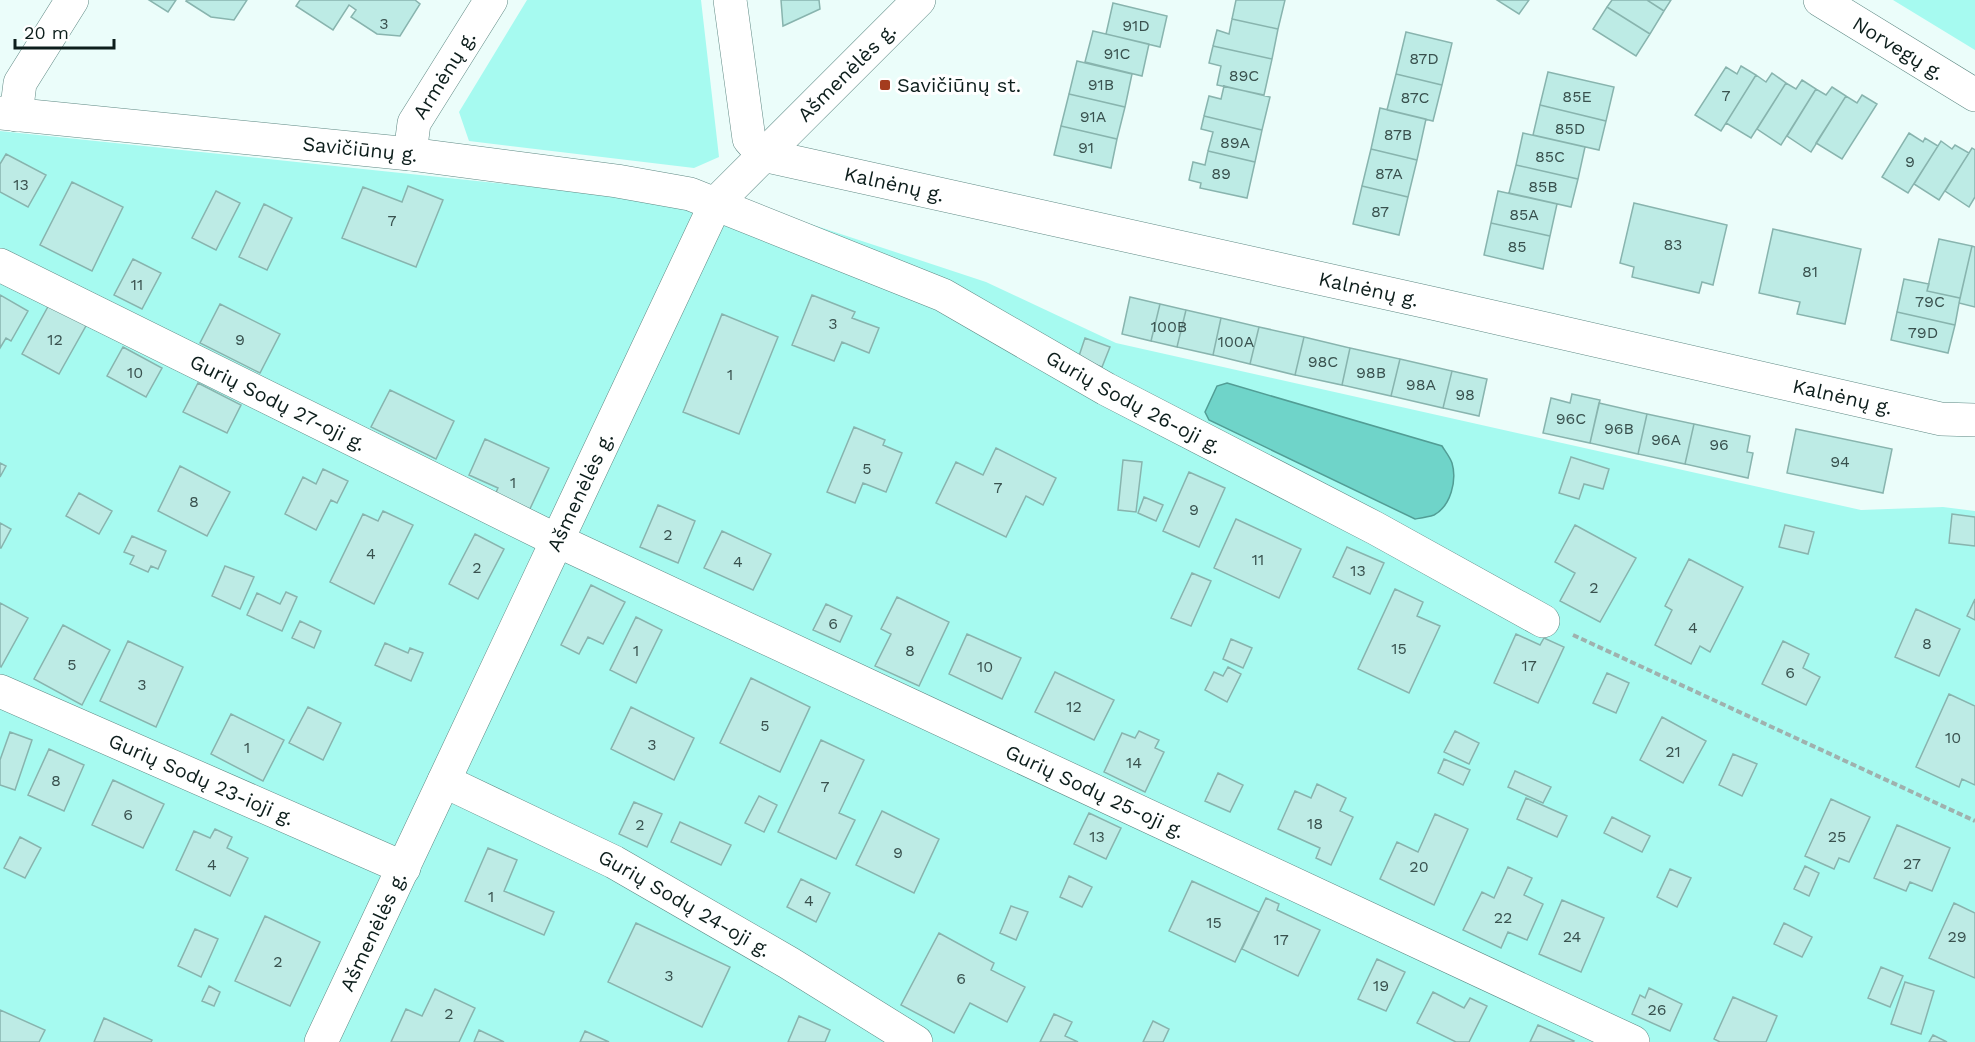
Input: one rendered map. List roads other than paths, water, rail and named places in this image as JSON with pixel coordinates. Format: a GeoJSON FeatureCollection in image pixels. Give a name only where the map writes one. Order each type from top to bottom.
{"type":"FeatureCollection","features":[{"type":"Feature","properties":{"kind":"street"},"geometry":{"type":"LineString","coordinates":[[8,114],[20,84],[72,0]]}},
{"type":"Feature","properties":{"kind":"street","name":"Armėnų g."},"geometry":{"type":"LineString","coordinates":[[410,154],[414,123],[491,0]]}},
{"type":"Feature","properties":{"kind":"street"},"geometry":{"type":"LineString","coordinates":[[730,0],[749,139],[763,155]]}},
{"type":"Feature","properties":{"kind":"street","name":"Ašmenėlės g."},"geometry":{"type":"LineString","coordinates":[[321,1042],[716,203],[919,0]]}},
{"type":"Feature","properties":{"kind":"street","name":"Norvegų g."},"geometry":{"type":"LineString","coordinates":[[1820,0],[1975,95]]}},
{"type":"Feature","properties":{"kind":"street","name":"Savičiūnų g."},"geometry":{"type":"LineString","coordinates":[[8,114],[410,154],[617,181],[690,194],[716,203]]}},
{"type":"Feature","properties":{"kind":"street","name":"Kalnėnų g."},"geometry":{"type":"LineString","coordinates":[[763,155],[1459,309],[1941,419],[1975,420]]}},
{"type":"Feature","properties":{"kind":"street","name":"Gurių Sodų 26-oji g."},"geometry":{"type":"LineString","coordinates":[[716,203],[944,295],[1106,389],[1375,528],[1543,621]]}},
{"type":"Feature","properties":{"kind":"street","name":"Gurių Sodų 27-oji g."},"geometry":{"type":"LineString","coordinates":[[0,265],[556,540]]}},
{"type":"Feature","properties":{"kind":"street","name":"Gurių Sodų 25-oji g."},"geometry":{"type":"LineString","coordinates":[[556,540],[1633,1042]]}},
{"type":"Feature","properties":{"kind":"street","name":"Gurių Sodų 23-ioji g."},"geometry":{"type":"LineString","coordinates":[[0,691],[404,868]]}},
{"type":"Feature","properties":{"kind":"street","name":"Gurių Sodų 24-oji g."},"geometry":{"type":"LineString","coordinates":[[444,781],[614,861],[789,963],[916,1042]]}},
{"type":"Feature","properties":{"kind":"place","name":"Savičiūnų st."},"geometry":{"type":"Point","coordinates":[885,85]}}]}
